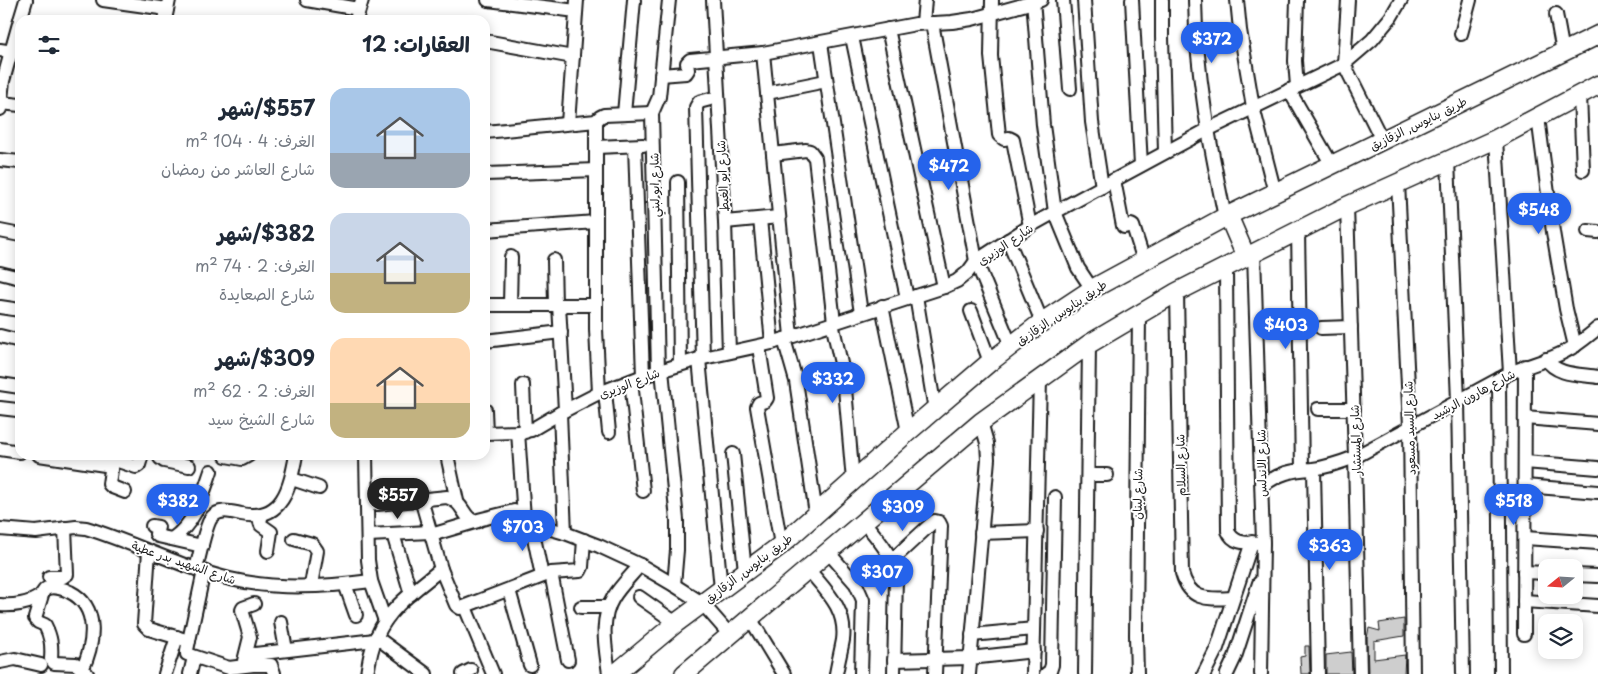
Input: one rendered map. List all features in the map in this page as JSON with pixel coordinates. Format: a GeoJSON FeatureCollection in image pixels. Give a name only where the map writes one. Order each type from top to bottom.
{"type":"FeatureCollection","features":[{"type":"Feature","properties":{"kind":"main road","name":"طريق بنايوس, الزقازيق"},"geometry":{"type":"LineString","coordinates":[[615,674],[676,623],[781,545],[990,362],[1042,322],[1092,289],[1226,216],[1598,36]]}},
{"type":"Feature","properties":{"kind":"main road"},"geometry":{"type":"LineString","coordinates":[[684,674],[981,422],[1089,344],[1177,292],[1347,206],[1496,139],[1598,85]]}},
{"type":"Feature","properties":{"kind":"main road"},"geometry":{"type":"LineString","coordinates":[[1226,216],[1250,255]]}},
{"type":"Feature","properties":{"kind":"street"},"geometry":{"type":"LineString","coordinates":[[22,15],[26,0]]}},
{"type":"Feature","properties":{"kind":"street"},"geometry":{"type":"LineString","coordinates":[[103,0],[167,14]]}},
{"type":"Feature","properties":{"kind":"street"},"geometry":{"type":"LineString","coordinates":[[307,0],[360,13]]}},
{"type":"Feature","properties":{"kind":"street"},"geometry":{"type":"LineString","coordinates":[[488,0],[577,5],[568,123]]}},
{"type":"Feature","properties":{"kind":"street"},"geometry":{"type":"LineString","coordinates":[[624,114],[634,0]]}},
{"type":"Feature","properties":{"kind":"street","name":"شارع ابو لبني"},"geometry":{"type":"LineString","coordinates":[[669,0],[659,97],[652,112],[660,371],[677,520],[674,585]]}},
{"type":"Feature","properties":{"kind":"street","name":"شارع ابو الغيط"},"geometry":{"type":"LineString","coordinates":[[713,0],[725,222],[729,352]]}},
{"type":"Feature","properties":{"kind":"street"},"geometry":{"type":"LineString","coordinates":[[925,0],[976,260],[1011,346]]}},
{"type":"Feature","properties":{"kind":"street"},"geometry":{"type":"LineString","coordinates":[[992,0],[991,56],[999,135],[1004,139],[1009,138],[1013,140],[1030,226]]}},
{"type":"Feature","properties":{"kind":"street"},"geometry":{"type":"LineString","coordinates":[[1063,0],[1070,89]]}},
{"type":"Feature","properties":{"kind":"street"},"geometry":{"type":"LineString","coordinates":[[1084,0],[1092,122],[1102,187]]}},
{"type":"Feature","properties":{"kind":"street"},"geometry":{"type":"LineString","coordinates":[[1132,0],[1141,165]]}},
{"type":"Feature","properties":{"kind":"street"},"geometry":{"type":"LineString","coordinates":[[1162,0],[1165,152]]}},
{"type":"Feature","properties":{"kind":"street"},"geometry":{"type":"LineString","coordinates":[[1195,0],[1199,72],[1207,130],[1226,216]]}},
{"type":"Feature","properties":{"kind":"street"},"geometry":{"type":"LineString","coordinates":[[1237,0],[1253,107],[1275,193]]}},
{"type":"Feature","properties":{"kind":"street"},"geometry":{"type":"LineString","coordinates":[[1297,0],[1293,88],[1332,165]]}},
{"type":"Feature","properties":{"kind":"street"},"geometry":{"type":"LineString","coordinates":[[1348,0],[1344,64],[1382,140]]}},
{"type":"Feature","properties":{"kind":"street","name":"شارع الوزيرى"},"geometry":{"type":"LineString","coordinates":[[490,433],[531,430],[562,411],[637,378],[680,364],[776,341],[957,281],[976,260],[1030,226],[1207,130],[1344,64],[1372,40],[1391,17],[1401,0]]}},
{"type":"Feature","properties":{"kind":"street"},"geometry":{"type":"LineString","coordinates":[[1461,34],[1470,0]]}},
{"type":"Feature","properties":{"kind":"street"},"geometry":{"type":"LineString","coordinates":[[661,75],[686,74],[688,70],[687,63],[690,60],[763,53],[888,29],[928,23],[952,22],[991,14],[1036,1],[1043,125],[1055,212],[1078,268],[1092,289]]}},
{"type":"Feature","properties":{"kind":"street"},"geometry":{"type":"LineString","coordinates":[[1556,14],[1563,52]]}},
{"type":"Feature","properties":{"kind":"street"},"geometry":{"type":"LineString","coordinates":[[888,29],[944,286]]}},
{"type":"Feature","properties":{"kind":"street"},"geometry":{"type":"LineString","coordinates":[[0,109],[10,51],[15,37]]}},
{"type":"Feature","properties":{"kind":"street"},"geometry":{"type":"LineString","coordinates":[[852,37],[911,297],[934,410]]}},
{"type":"Feature","properties":{"kind":"street"},"geometry":{"type":"LineString","coordinates":[[490,42],[573,57]]}},
{"type":"Feature","properties":{"kind":"street"},"geometry":{"type":"LineString","coordinates":[[821,43],[861,313]]}},
{"type":"Feature","properties":{"kind":"street"},"geometry":{"type":"LineString","coordinates":[[763,53],[779,217],[776,341],[767,398],[759,403],[758,407],[781,545]]}},
{"type":"Feature","properties":{"kind":"street"},"geometry":{"type":"LineString","coordinates":[[767,93],[826,82]]}},
{"type":"Feature","properties":{"kind":"street"},"geometry":{"type":"LineString","coordinates":[[1580,94],[1583,170]]}},
{"type":"Feature","properties":{"kind":"street"},"geometry":{"type":"LineString","coordinates":[[1,95],[15,102]]}},
{"type":"Feature","properties":{"kind":"street"},"geometry":{"type":"LineString","coordinates":[[718,97],[699,102],[696,107],[701,359],[721,589]]}},
{"type":"Feature","properties":{"kind":"street"},"geometry":{"type":"LineString","coordinates":[[490,131],[596,122],[602,116],[652,112]]}},
{"type":"Feature","properties":{"kind":"street"},"geometry":{"type":"LineString","coordinates":[[1538,117],[1553,232],[1564,300],[1575,346]]}},
{"type":"Feature","properties":{"kind":"street"},"geometry":{"type":"LineString","coordinates":[[596,122],[596,352],[609,432]]}},
{"type":"Feature","properties":{"kind":"street"},"geometry":{"type":"LineString","coordinates":[[1496,139],[1505,376],[1501,674]]}},
{"type":"Feature","properties":{"kind":"street"},"geometry":{"type":"LineString","coordinates":[[596,147],[653,145]]}},
{"type":"Feature","properties":{"kind":"street"},"geometry":{"type":"LineString","coordinates":[[635,146],[637,378],[643,491]]}},
{"type":"Feature","properties":{"kind":"street"},"geometry":{"type":"LineString","coordinates":[[773,154],[806,150],[810,151],[815,158],[833,322],[844,377],[853,481]]}},
{"type":"Feature","properties":{"kind":"street"},"geometry":{"type":"LineString","coordinates":[[0,160],[15,162]]}},
{"type":"Feature","properties":{"kind":"street"},"geometry":{"type":"LineString","coordinates":[[1448,160],[1458,401],[1463,674]]}},
{"type":"Feature","properties":{"kind":"street"},"geometry":{"type":"LineString","coordinates":[[490,174],[596,170]]}},
{"type":"Feature","properties":{"kind":"street"},"geometry":{"type":"LineString","coordinates":[[1114,180],[1123,226],[1133,226],[1144,261]]}},
{"type":"Feature","properties":{"kind":"street"},"geometry":{"type":"LineString","coordinates":[[678,182],[680,364]]}},
{"type":"Feature","properties":{"kind":"street","name":"شارع السيد مسعود"},"geometry":{"type":"LineString","coordinates":[[1398,183],[1410,426],[1413,674]]}},
{"type":"Feature","properties":{"kind":"street","name":"شارع المستشار"},"geometry":{"type":"LineString","coordinates":[[1347,206],[1360,674]]}},
{"type":"Feature","properties":{"kind":"street"},"geometry":{"type":"LineString","coordinates":[[725,222],[779,217]]}},
{"type":"Feature","properties":{"kind":"street"},"geometry":{"type":"LineString","coordinates":[[760,219],[776,341],[796,381],[816,514]]}},
{"type":"Feature","properties":{"kind":"street"},"geometry":{"type":"LineString","coordinates":[[490,230],[596,222]]}},
{"type":"Feature","properties":{"kind":"street"},"geometry":{"type":"LineString","coordinates":[[0,231],[15,234]]}},
{"type":"Feature","properties":{"kind":"street"},"geometry":{"type":"LineString","coordinates":[[1298,231],[1318,674]]}},
{"type":"Feature","properties":{"kind":"street"},"geometry":{"type":"LineString","coordinates":[[1008,240],[1042,322]]}},
{"type":"Feature","properties":{"kind":"street","name":"شارع الاندلس"},"geometry":{"type":"LineString","coordinates":[[1250,255],[1266,429],[1258,542],[1263,571],[1261,674]]}},
{"type":"Feature","properties":{"kind":"street"},"geometry":{"type":"LineString","coordinates":[[510,305],[511,257]]}},
{"type":"Feature","properties":{"kind":"street"},"geometry":{"type":"LineString","coordinates":[[554,260],[560,332],[565,533]]}},
{"type":"Feature","properties":{"kind":"street"},"geometry":{"type":"LineString","coordinates":[[1204,674],[1217,648],[1233,598],[1258,542],[1235,540],[1228,532],[1226,268]]}},
{"type":"Feature","properties":{"kind":"street"},"geometry":{"type":"LineString","coordinates":[[0,273],[15,277]]}},
{"type":"Feature","properties":{"kind":"street","name":"شارع السلام"},"geometry":{"type":"LineString","coordinates":[[1177,292],[1182,573],[1188,587],[1200,597],[1205,599],[1233,598]]}},
{"type":"Feature","properties":{"kind":"street"},"geometry":{"type":"LineString","coordinates":[[490,305],[596,305]]}},
{"type":"Feature","properties":{"kind":"street"},"geometry":{"type":"LineString","coordinates":[[882,306],[908,432]]}},
{"type":"Feature","properties":{"kind":"street"},"geometry":{"type":"LineString","coordinates":[[0,307],[15,309]]}},
{"type":"Feature","properties":{"kind":"street"},"geometry":{"type":"LineString","coordinates":[[971,311],[990,362]]}},
{"type":"Feature","properties":{"kind":"street","name":"شارع لبنان"},"geometry":{"type":"LineString","coordinates":[[1137,674],[1139,313]]}},
{"type":"Feature","properties":{"kind":"street"},"geometry":{"type":"LineString","coordinates":[[1321,328],[1351,327]]}},
{"type":"Feature","properties":{"kind":"street"},"geometry":{"type":"LineString","coordinates":[[490,340],[560,332]]}},
{"type":"Feature","properties":{"kind":"street","name":"شارع هارون الرشيد"},"geometry":{"type":"LineString","coordinates":[[1262,486],[1285,473],[1335,464],[1355,457],[1505,376],[1525,366],[1565,352],[1595,334]]}},
{"type":"Feature","properties":{"kind":"street"},"geometry":{"type":"LineString","coordinates":[[0,336],[15,340]]}},
{"type":"Feature","properties":{"kind":"street"},"geometry":{"type":"LineString","coordinates":[[1085,674],[1089,344]]}},
{"type":"Feature","properties":{"kind":"street"},"geometry":{"type":"LineString","coordinates":[[1546,359],[1561,372],[1598,377]]}},
{"type":"Feature","properties":{"kind":"street"},"geometry":{"type":"LineString","coordinates":[[1524,634],[1525,366]]}},
{"type":"Feature","properties":{"kind":"street"},"geometry":{"type":"LineString","coordinates":[[1033,674],[1040,379]]}},
{"type":"Feature","properties":{"kind":"street"},"geometry":{"type":"LineString","coordinates":[[0,384],[15,387]]}},
{"type":"Feature","properties":{"kind":"street"},"geometry":{"type":"LineString","coordinates":[[523,385],[521,432],[527,520],[547,575],[568,660]]}},
{"type":"Feature","properties":{"kind":"street"},"geometry":{"type":"LineString","coordinates":[[0,408],[15,410]]}},
{"type":"Feature","properties":{"kind":"street"},"geometry":{"type":"LineString","coordinates":[[1318,409],[1354,409]]}},
{"type":"Feature","properties":{"kind":"street"},"geometry":{"type":"LineString","coordinates":[[1525,418],[1598,424]]}},
{"type":"Feature","properties":{"kind":"street"},"geometry":{"type":"LineString","coordinates":[[969,674],[988,459],[987,443],[981,422]]}},
{"type":"Feature","properties":{"kind":"street"},"geometry":{"type":"LineString","coordinates":[[0,449],[15,451]]}},
{"type":"Feature","properties":{"kind":"street"},"geometry":{"type":"LineString","coordinates":[[733,454],[745,571]]}},
{"type":"Feature","properties":{"kind":"street"},"geometry":{"type":"LineString","coordinates":[[72,460],[105,465],[113,460]]}},
{"type":"Feature","properties":{"kind":"street"},"geometry":{"type":"LineString","coordinates":[[115,460],[109,484],[125,492]]}},
{"type":"Feature","properties":{"kind":"street"},"geometry":{"type":"LineString","coordinates":[[118,460],[136,467],[140,460]]}},
{"type":"Feature","properties":{"kind":"street"},"geometry":{"type":"LineString","coordinates":[[163,460],[190,466]]}},
{"type":"Feature","properties":{"kind":"street"},"geometry":{"type":"LineString","coordinates":[[165,674],[183,639],[200,570],[202,546],[210,518],[219,512],[230,511],[253,515],[270,512],[280,503],[287,492],[292,479],[295,460]]}},
{"type":"Feature","properties":{"kind":"street"},"geometry":{"type":"LineString","coordinates":[[366,460],[371,581],[385,621]]}},
{"type":"Feature","properties":{"kind":"street"},"geometry":{"type":"LineString","coordinates":[[448,460],[457,501]]}},
{"type":"Feature","properties":{"kind":"street"},"geometry":{"type":"LineString","coordinates":[[1525,462],[1598,468]]}},
{"type":"Feature","properties":{"kind":"street"},"geometry":{"type":"LineString","coordinates":[[172,539],[180,534],[191,520],[211,471]]}},
{"type":"Feature","properties":{"kind":"street"},"geometry":{"type":"LineString","coordinates":[[1088,475],[1107,475]]}},
{"type":"Feature","properties":{"kind":"street"},"geometry":{"type":"LineString","coordinates":[[292,479],[319,488]]}},
{"type":"Feature","properties":{"kind":"street"},"geometry":{"type":"LineString","coordinates":[[1525,486],[1598,492]]}},
{"type":"Feature","properties":{"kind":"street"},"geometry":{"type":"LineString","coordinates":[[1046,674],[1050,671],[1052,665],[1055,496]]}},
{"type":"Feature","properties":{"kind":"street"},"geometry":{"type":"LineString","coordinates":[[367,505],[447,497],[457,501],[471,520],[478,521]]}},
{"type":"Feature","properties":{"kind":"street"},"geometry":{"type":"LineString","coordinates":[[421,499],[441,569],[456,605],[460,608],[547,575],[580,571],[584,540]]}},
{"type":"Feature","properties":{"kind":"street"},"geometry":{"type":"LineString","coordinates":[[368,535],[431,533],[511,511],[518,512],[527,520],[584,540],[640,565],[702,603],[730,635]]}},
{"type":"Feature","properties":{"kind":"street"},"geometry":{"type":"LineString","coordinates":[[262,514],[261,525],[271,532],[268,551]]}},
{"type":"Feature","properties":{"kind":"street"},"geometry":{"type":"LineString","coordinates":[[864,522],[892,560],[896,576],[894,674]]}},
{"type":"Feature","properties":{"kind":"street"},"geometry":{"type":"LineString","coordinates":[[892,560],[936,524],[935,674]]}},
{"type":"Feature","properties":{"kind":"street"},"geometry":{"type":"LineString","coordinates":[[152,526],[158,527],[157,535],[202,546]]}},
{"type":"Feature","properties":{"kind":"street"},"geometry":{"type":"LineString","coordinates":[[49,577],[63,577],[67,574],[65,528]]}},
{"type":"Feature","properties":{"kind":"street","name":"شارع الشهيد بدر عطية"},"geometry":{"type":"LineString","coordinates":[[0,529],[36,532],[65,528],[86,528],[200,570],[230,579],[257,584],[285,586],[371,581]]}},
{"type":"Feature","properties":{"kind":"street"},"geometry":{"type":"LineString","coordinates":[[981,533],[1037,531]]}},
{"type":"Feature","properties":{"kind":"street"},"geometry":{"type":"LineString","coordinates":[[393,534],[411,594]]}},
{"type":"Feature","properties":{"kind":"street"},"geometry":{"type":"LineString","coordinates":[[1525,538],[1598,543]]}},
{"type":"Feature","properties":{"kind":"street"},"geometry":{"type":"LineString","coordinates":[[294,540],[312,544],[317,551],[312,585]]}},
{"type":"Feature","properties":{"kind":"street"},"geometry":{"type":"LineString","coordinates":[[148,551],[144,624],[150,629],[183,639]]}},
{"type":"Feature","properties":{"kind":"street"},"geometry":{"type":"LineString","coordinates":[[828,552],[856,584],[863,600],[861,674]]}},
{"type":"Feature","properties":{"kind":"street"},"geometry":{"type":"LineString","coordinates":[[610,674],[604,622],[608,607],[613,597],[640,565]]}},
{"type":"Feature","properties":{"kind":"street"},"geometry":{"type":"LineString","coordinates":[[808,568],[839,609],[842,619],[843,641],[836,674]]}},
{"type":"Feature","properties":{"kind":"street"},"geometry":{"type":"LineString","coordinates":[[367,674],[376,638],[385,621],[396,606],[441,569]]}},
{"type":"Feature","properties":{"kind":"street"},"geometry":{"type":"LineString","coordinates":[[1227,674],[1235,657],[1263,571]]}},
{"type":"Feature","properties":{"kind":"street"},"geometry":{"type":"LineString","coordinates":[[1524,572],[1538,573]]}},
{"type":"Feature","properties":{"kind":"street"},"geometry":{"type":"LineString","coordinates":[[1583,575],[1598,576]]}},
{"type":"Feature","properties":{"kind":"street"},"geometry":{"type":"LineString","coordinates":[[345,584],[356,615]]}},
{"type":"Feature","properties":{"kind":"street"},"geometry":{"type":"LineString","coordinates":[[48,587],[64,589],[77,596],[87,608],[92,626],[92,638],[84,672],[76,664],[54,663],[51,659],[52,643],[50,634],[45,625],[38,622],[35,618],[44,590],[48,587]]}},
{"type":"Feature","properties":{"kind":"street"},"geometry":{"type":"LineString","coordinates":[[508,590],[530,665]]}},
{"type":"Feature","properties":{"kind":"street"},"geometry":{"type":"LineString","coordinates":[[0,604],[19,604],[31,601],[42,595]]}},
{"type":"Feature","properties":{"kind":"street"},"geometry":{"type":"LineString","coordinates":[[639,597],[676,623]]}},
{"type":"Feature","properties":{"kind":"street"},"geometry":{"type":"LineString","coordinates":[[1524,601],[1598,606]]}},
{"type":"Feature","properties":{"kind":"street"},"geometry":{"type":"LineString","coordinates":[[245,660],[250,637],[242,610],[254,604]]}},
{"type":"Feature","properties":{"kind":"street"},"geometry":{"type":"LineString","coordinates":[[466,607],[493,674]]}},
{"type":"Feature","properties":{"kind":"street"},"geometry":{"type":"LineString","coordinates":[[581,607],[608,607]]}},
{"type":"Feature","properties":{"kind":"street"},"geometry":{"type":"LineString","coordinates":[[750,618],[784,674]]}},
{"type":"Feature","properties":{"kind":"street"},"geometry":{"type":"LineString","coordinates":[[281,622],[286,650]]}},
{"type":"Feature","properties":{"kind":"street"},"geometry":{"type":"LineString","coordinates":[[972,635],[1034,629]]}},
{"type":"Feature","properties":{"kind":"street"},"geometry":{"type":"LineString","coordinates":[[183,639],[187,650],[192,656],[227,667],[245,660],[286,650],[376,638],[426,674]]}},
{"type":"Feature","properties":{"kind":"street"},"geometry":{"type":"LineString","coordinates":[[894,660],[970,658],[1034,651]]}},
{"type":"Feature","properties":{"kind":"street"},"geometry":{"type":"LineString","coordinates":[[190,674],[192,656]]}},
{"type":"Feature","properties":{"kind":"street"},"geometry":{"type":"LineString","coordinates":[[0,662],[15,659],[41,665]]}},
{"type":"Feature","properties":{"kind":"street"},"geometry":{"type":"LineString","coordinates":[[245,660],[271,665],[274,672]]}},
{"type":"Feature","properties":{"kind":"building"},"geometry":{"type":"Polygon","coordinates":[[[1404,619],[1404,636],[1374,641],[1374,659],[1405,655],[1404,674],[1368,674],[1367,638],[1369,628],[1380,631],[1379,623],[1404,619]]]}},
{"type":"Feature","properties":{"kind":"building"},"geometry":{"type":"Polygon","coordinates":[[[1305,646],[1309,646],[1310,674],[1301,674],[1300,657],[1305,656],[1305,646]]]}},
{"type":"Feature","properties":{"kind":"building"},"geometry":{"type":"Polygon","coordinates":[[[1351,652],[1352,674],[1326,674],[1326,655],[1351,652]]]}}]}
